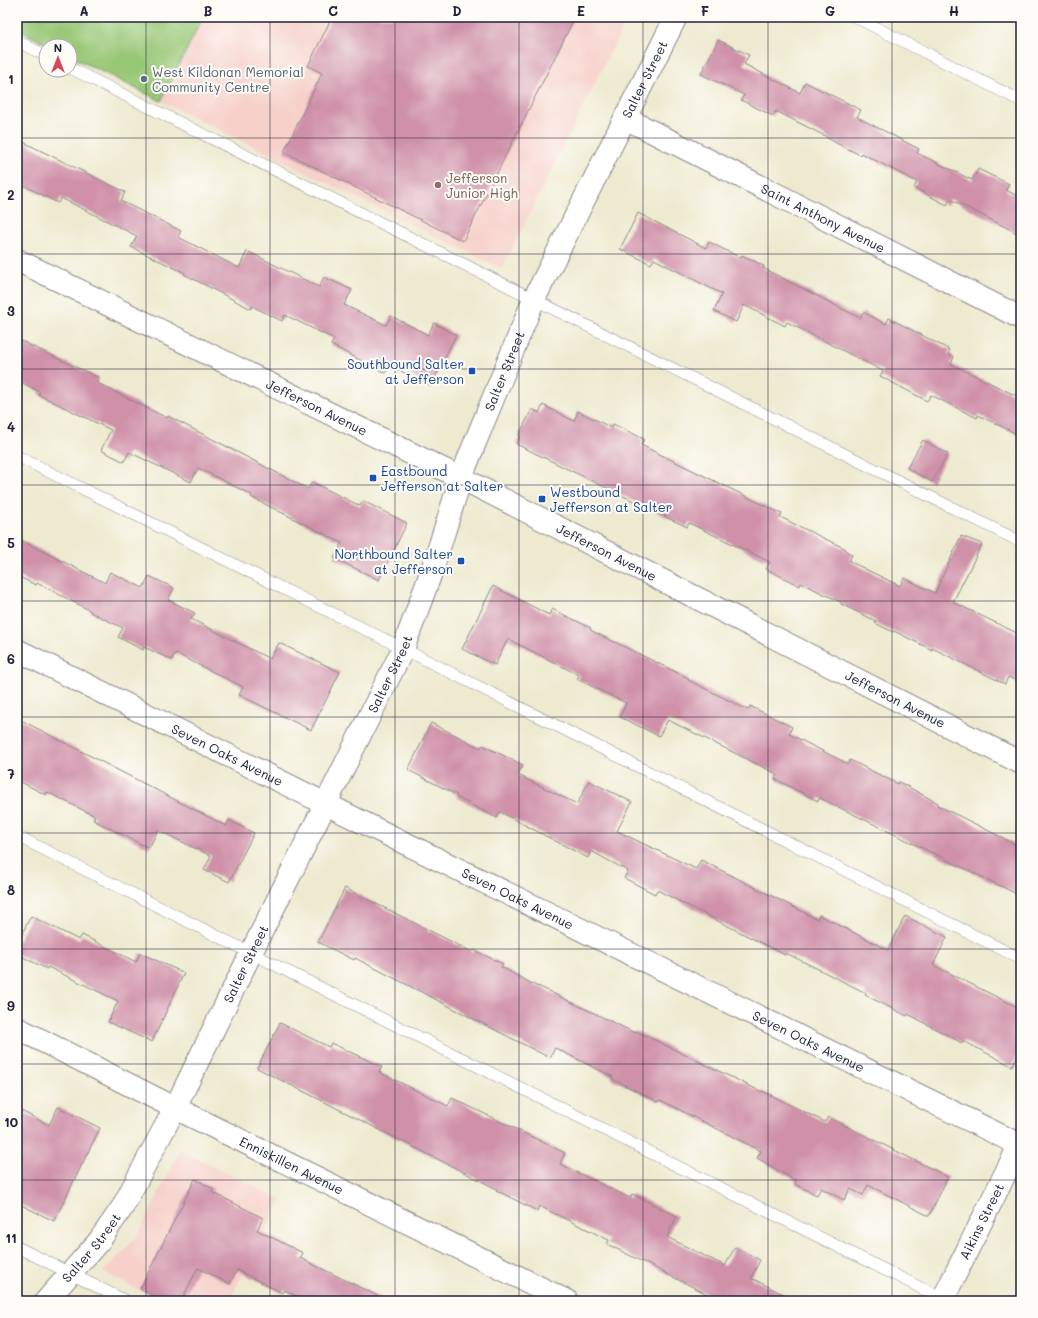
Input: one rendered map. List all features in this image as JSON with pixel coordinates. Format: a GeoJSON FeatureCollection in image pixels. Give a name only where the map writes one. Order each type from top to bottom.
{"type":"FeatureCollection","features":[{"type":"Feature","properties":{"kind":"street","name":"Salter Street"},"geometry":{"type":"LineString","coordinates":[[46,1301],[99,1241],[122,1208],[175,1108],[403,649],[432,570],[461,478],[534,299],[676,17]]}},
{"type":"Feature","properties":{"kind":"street","name":"Saint Anthony Avenue"},"geometry":{"type":"LineString","coordinates":[[625,118],[1021,318]]}},
{"type":"Feature","properties":{"kind":"street","name":"Jefferson Avenue"},"geometry":{"type":"LineString","coordinates":[[17,260],[461,478],[1021,763]]}},
{"type":"Feature","properties":{"kind":"street","name":"Seven Oaks Avenue"},"geometry":{"type":"LineString","coordinates":[[17,650],[325,804],[1020,1143]]}},
{"type":"Feature","properties":{"kind":"street","name":"Enniskillen Avenue"},"geometry":{"type":"LineString","coordinates":[[17,1028],[175,1108],[567,1301]]}},
{"type":"Feature","properties":{"kind":"street","name":"Aikins Street"},"geometry":{"type":"LineString","coordinates":[[942,1300],[1020,1143]]}},
{"type":"Feature","properties":{"kind":"lane"},"geometry":{"type":"LineString","coordinates":[[855,17],[1021,100]]}},
{"type":"Feature","properties":{"kind":"lane"},"geometry":{"type":"LineString","coordinates":[[17,41],[38,52]]}},
{"type":"Feature","properties":{"kind":"lane"},"geometry":{"type":"LineString","coordinates":[[78,72],[1021,542]]}},
{"type":"Feature","properties":{"kind":"lane"},"geometry":{"type":"LineString","coordinates":[[17,456],[1021,959]]}},
{"type":"Feature","properties":{"kind":"lane"},"geometry":{"type":"LineString","coordinates":[[17,836],[942,1300]]}},
{"type":"Feature","properties":{"kind":"lane"},"geometry":{"type":"LineString","coordinates":[[17,1247],[126,1301]]}},
{"type":"Feature","properties":{"kind":"shaded area","name":"Jefferson Junior High"},"geometry":{"type":"Polygon","coordinates":[[[203,17],[628,17],[502,269],[161,101],[203,17]]]}},
{"type":"Feature","properties":{"kind":"shaded area"},"geometry":{"type":"Polygon","coordinates":[[[180,1150],[281,1200],[229,1301],[159,1301],[103,1272],[137,1237],[180,1150]]]}},
{"type":"Feature","properties":{"kind":"green space","name":"West Kildonan Memorial Community Centre"},"geometry":{"type":"Polygon","coordinates":[[[17,17],[203,17],[161,101],[78,60],[78,38],[38,38],[38,40],[17,29],[17,17]]]}},
{"type":"Feature","properties":{"kind":"building"},"geometry":{"type":"Polygon","coordinates":[[[332,17],[575,17],[463,241],[284,152],[322,73],[308,66],[332,17]]]}},
{"type":"Feature","properties":{"kind":"building"},"geometry":{"type":"Polygon","coordinates":[[[718,40],[749,55],[744,64],[800,93],[805,82],[861,110],[857,117],[919,149],[917,153],[972,180],[978,169],[1009,184],[1006,190],[1021,198],[1021,235],[950,199],[947,205],[914,188],[917,182],[861,153],[860,155],[842,146],[776,111],[773,116],[741,100],[744,95],[701,74],[718,40]]]}},
{"type":"Feature","properties":{"kind":"building"},"geometry":{"type":"Polygon","coordinates":[[[17,139],[125,192],[121,201],[181,231],[178,237],[239,268],[247,251],[319,287],[324,277],[352,290],[344,305],[386,325],[391,316],[428,335],[434,323],[456,335],[431,386],[389,365],[385,373],[331,345],[334,339],[285,315],[282,321],[252,306],[251,309],[184,274],[185,273],[131,247],[137,236],[61,198],[58,203],[17,182],[17,139]]]}},
{"type":"Feature","properties":{"kind":"building"},"geometry":{"type":"Polygon","coordinates":[[[638,213],[706,248],[709,242],[741,258],[742,255],[764,266],[763,268],[860,318],[863,312],[886,324],[889,318],[950,350],[948,354],[954,357],[951,364],[1021,398],[1021,436],[978,415],[977,418],[931,395],[927,401],[880,376],[883,371],[787,322],[785,326],[744,305],[736,322],[714,311],[722,294],[654,259],[651,264],[620,249],[638,213]]]}},
{"type":"Feature","properties":{"kind":"building"},"geometry":{"type":"Polygon","coordinates":[[[17,339],[99,378],[97,383],[167,418],[168,416],[308,489],[312,482],[360,506],[363,501],[407,523],[379,580],[334,558],[342,543],[251,497],[252,495],[198,468],[191,482],[129,452],[124,462],[101,450],[111,430],[39,395],[40,392],[17,380],[17,339]]]}},
{"type":"Feature","properties":{"kind":"building"},"geometry":{"type":"Polygon","coordinates":[[[543,405],[574,421],[578,411],[612,428],[613,424],[644,439],[641,445],[782,514],[780,517],[846,549],[845,550],[852,555],[849,561],[900,586],[904,578],[935,593],[961,536],[982,544],[953,602],[1021,635],[1021,683],[1008,677],[1005,684],[932,648],[932,650],[894,631],[893,632],[875,623],[876,621],[841,604],[841,602],[801,583],[800,586],[766,569],[770,562],[689,523],[687,527],[516,444],[532,409],[539,413],[543,405]]]}},
{"type":"Feature","properties":{"kind":"building"},"geometry":{"type":"Polygon","coordinates":[[[923,440],[948,454],[932,482],[907,468],[923,440]]]}},
{"type":"Feature","properties":{"kind":"building"},"geometry":{"type":"Polygon","coordinates":[[[17,538],[105,583],[110,572],[143,588],[149,576],[174,588],[168,600],[195,613],[191,619],[270,659],[279,643],[340,672],[311,730],[239,695],[243,687],[175,653],[172,660],[144,647],[143,650],[118,637],[123,628],[37,583],[36,585],[17,576],[17,538]]]}},
{"type":"Feature","properties":{"kind":"building"},"geometry":{"type":"Polygon","coordinates":[[[493,586],[549,615],[552,609],[591,628],[590,630],[688,678],[688,680],[748,710],[750,706],[792,727],[789,734],[848,764],[850,760],[898,784],[899,782],[938,803],[937,805],[1021,847],[1021,896],[820,798],[818,801],[775,779],[777,774],[668,720],[659,736],[620,717],[626,703],[577,679],[579,675],[508,639],[495,665],[462,649],[493,586]]]}},
{"type":"Feature","properties":{"kind":"building"},"geometry":{"type":"Polygon","coordinates":[[[17,718],[226,826],[229,820],[254,833],[229,882],[204,870],[211,856],[158,830],[149,848],[93,820],[95,816],[47,792],[46,795],[17,780],[17,718]]]}},
{"type":"Feature","properties":{"kind":"building"},"geometry":{"type":"Polygon","coordinates":[[[431,723],[481,748],[482,745],[523,765],[518,775],[577,804],[589,781],[632,802],[617,831],[696,869],[701,860],[817,919],[819,915],[888,950],[905,916],[947,937],[933,965],[1021,1009],[1021,1049],[1012,1066],[963,1041],[962,1043],[908,1014],[907,1016],[865,995],[866,993],[786,953],[785,955],[657,890],[655,894],[624,878],[628,871],[591,851],[588,858],[500,812],[497,818],[456,797],[457,795],[408,770],[431,723]]]}},
{"type":"Feature","properties":{"kind":"building"},"geometry":{"type":"Polygon","coordinates":[[[345,888],[472,952],[474,950],[503,964],[501,967],[538,987],[635,1033],[636,1031],[825,1122],[828,1117],[948,1177],[929,1216],[868,1185],[863,1195],[850,1189],[844,1200],[821,1188],[817,1195],[795,1184],[796,1181],[757,1158],[761,1151],[660,1100],[659,1102],[612,1079],[613,1077],[555,1048],[550,1058],[355,958],[354,960],[318,942],[345,888]]]}},
{"type":"Feature","properties":{"kind":"building"},"geometry":{"type":"Polygon","coordinates":[[[31,916],[79,940],[82,935],[136,962],[140,953],[184,973],[152,1042],[108,1022],[118,1001],[48,967],[47,969],[17,954],[17,944],[31,916]]]}},
{"type":"Feature","properties":{"kind":"building"},"geometry":{"type":"Polygon","coordinates":[[[280,1023],[329,1047],[331,1043],[382,1067],[379,1072],[448,1106],[452,1098],[565,1153],[560,1164],[630,1198],[632,1194],[677,1216],[667,1237],[725,1266],[735,1247],[760,1260],[751,1278],[797,1301],[721,1301],[607,1244],[609,1240],[539,1206],[537,1211],[496,1190],[497,1189],[257,1068],[280,1023]]]}},
{"type":"Feature","properties":{"kind":"building"},"geometry":{"type":"Polygon","coordinates":[[[58,1107],[100,1128],[54,1221],[17,1203],[17,1109],[49,1125],[58,1107]]]}},
{"type":"Feature","properties":{"kind":"building"},"geometry":{"type":"Polygon","coordinates":[[[195,1179],[213,1189],[212,1192],[263,1218],[257,1230],[303,1253],[300,1258],[388,1301],[307,1301],[284,1290],[282,1293],[237,1270],[230,1284],[198,1268],[181,1301],[164,1301],[140,1289],[195,1179]]]}},
{"type":"Feature","properties":{"kind":"place","name":"West Kildonan Memorial Community Centre"},"geometry":{"type":"Point","coordinates":[144,79]}},
{"type":"Feature","properties":{"kind":"place","name":"Jefferson Junior High"},"geometry":{"type":"Point","coordinates":[438,185]}},
{"type":"Feature","properties":{"kind":"place","name":"Southbound Salter at Jefferson"},"geometry":{"type":"Point","coordinates":[472,371]}},
{"type":"Feature","properties":{"kind":"place","name":"Eastbound Jefferson at Salter"},"geometry":{"type":"Point","coordinates":[373,478]}},
{"type":"Feature","properties":{"kind":"place","name":"Westbound Jefferson at Salter"},"geometry":{"type":"Point","coordinates":[542,499]}},
{"type":"Feature","properties":{"kind":"place","name":"Northbound Salter at Jefferson"},"geometry":{"type":"Point","coordinates":[461,561]}}]}
